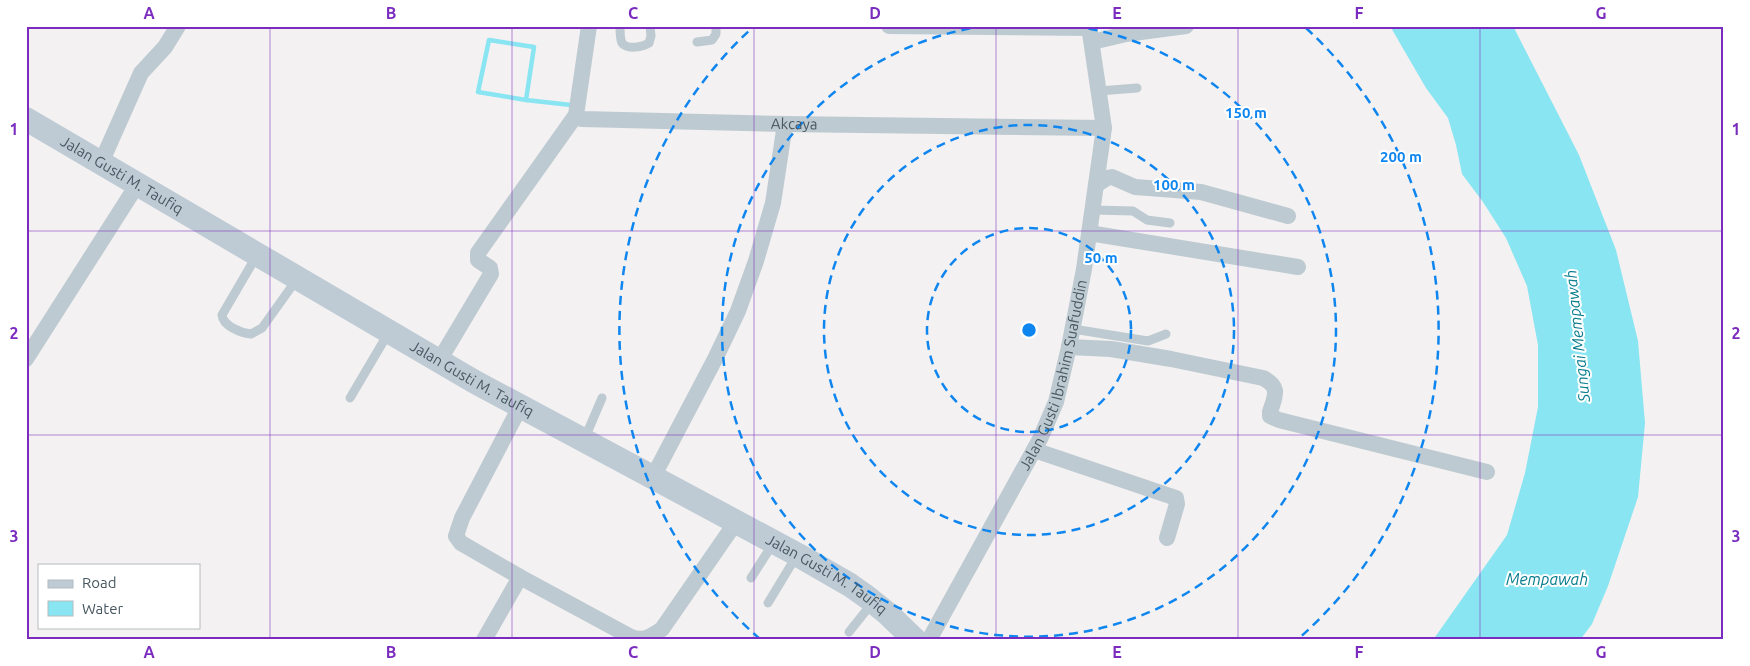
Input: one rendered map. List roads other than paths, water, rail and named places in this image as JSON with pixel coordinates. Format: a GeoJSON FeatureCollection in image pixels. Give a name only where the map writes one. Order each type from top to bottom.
{"type":"FeatureCollection","features":[{"type":"Feature","properties":{"kind":"main road","name":"Jalan Gusti M. Taufiq"},"geometry":{"type":"LineString","coordinates":[[26,119],[520,407],[774,542],[850,585],[873,602],[915,640]]}},
{"type":"Feature","properties":{"kind":"street"},"geometry":{"type":"LineString","coordinates":[[101,163],[141,73],[165,47],[178,26]]}},
{"type":"Feature","properties":{"kind":"street"},"geometry":{"type":"LineString","coordinates":[[439,361],[491,274],[490,268],[478,260],[478,253],[576,115],[589,26]]}},
{"type":"Feature","properties":{"kind":"street"},"geometry":{"type":"LineString","coordinates":[[889,26],[1126,34],[1186,26]]}},
{"type":"Feature","properties":{"kind":"street","name":"Jalan Gusti Ibrahim Suafuddin"},"geometry":{"type":"LineString","coordinates":[[929,640],[1034,450],[1056,402],[1070,347],[1093,210],[1104,128],[1090,32]]}},
{"type":"Feature","properties":{"kind":"street","name":"Akcaya"},"geometry":{"type":"LineString","coordinates":[[576,115],[582,119],[785,124],[1104,128]]}},
{"type":"Feature","properties":{"kind":"street"},"geometry":{"type":"LineString","coordinates":[[653,477],[738,311],[756,261],[773,203],[785,124]]}},
{"type":"Feature","properties":{"kind":"street"},"geometry":{"type":"LineString","coordinates":[[1096,184],[1112,177],[1135,187],[1201,192],[1288,216]]}},
{"type":"Feature","properties":{"kind":"street"},"geometry":{"type":"LineString","coordinates":[[26,359],[137,184]]}},
{"type":"Feature","properties":{"kind":"street"},"geometry":{"type":"LineString","coordinates":[[1089,233],[1298,267]]}},
{"type":"Feature","properties":{"kind":"street"},"geometry":{"type":"LineString","coordinates":[[1070,347],[1111,349],[1263,378],[1271,382],[1275,388],[1270,416],[1278,420],[1487,472]]}},
{"type":"Feature","properties":{"kind":"street"},"geometry":{"type":"LineString","coordinates":[[520,407],[462,518],[456,536],[461,543],[630,637],[638,640],[651,638],[662,629],[736,522]]}},
{"type":"Feature","properties":{"kind":"street"},"geometry":{"type":"LineString","coordinates":[[1034,450],[1176,498],[1177,504],[1167,538]]}},
{"type":"Feature","properties":{"kind":"street"},"geometry":{"type":"LineString","coordinates":[[484,640],[520,577]]}},
{"type":"Feature","properties":{"kind":"lane"},"geometry":{"type":"LineString","coordinates":[[620,26],[621,42],[631,47],[643,46],[649,43],[651,36],[650,26]]}},
{"type":"Feature","properties":{"kind":"lane"},"geometry":{"type":"LineString","coordinates":[[698,42],[712,40],[716,34],[716,26]]}},
{"type":"Feature","properties":{"kind":"lane"},"geometry":{"type":"LineString","coordinates":[[1090,32],[1139,26]]}},
{"type":"Feature","properties":{"kind":"lane"},"geometry":{"type":"LineString","coordinates":[[1099,91],[1137,88]]}},
{"type":"Feature","properties":{"kind":"lane"},"geometry":{"type":"LineString","coordinates":[[1093,210],[1133,211],[1147,220],[1170,223]]}},
{"type":"Feature","properties":{"kind":"lane"},"geometry":{"type":"LineString","coordinates":[[257,255],[222,315],[225,323],[251,334],[262,328],[297,278]]}},
{"type":"Feature","properties":{"kind":"lane"},"geometry":{"type":"LineString","coordinates":[[1073,329],[1148,341],[1166,334]]}},
{"type":"Feature","properties":{"kind":"lane"},"geometry":{"type":"LineString","coordinates":[[350,398],[390,332]]}},
{"type":"Feature","properties":{"kind":"lane"},"geometry":{"type":"LineString","coordinates":[[584,440],[602,398]]}},
{"type":"Feature","properties":{"kind":"lane"},"geometry":{"type":"LineString","coordinates":[[751,578],[774,542]]}},
{"type":"Feature","properties":{"kind":"lane"},"geometry":{"type":"LineString","coordinates":[[768,603],[798,555]]}},
{"type":"Feature","properties":{"kind":"lane"},"geometry":{"type":"LineString","coordinates":[[849,632],[873,602]]}},
{"type":"Feature","properties":{"kind":"water","name":"Mempawah"},"geometry":{"type":"Polygon","coordinates":[[[1390,26],[1513,26],[1579,155],[1616,250],[1638,341],[1645,423],[1638,497],[1608,586],[1592,624],[1580,640],[1433,640],[1507,535],[1525,473],[1538,407],[1538,345],[1527,286],[1506,238],[1462,174],[1448,118],[1426,88],[1390,26]]]}},
{"type":"Feature","properties":{"kind":"waterway"},"geometry":{"type":"LineString","coordinates":[[526,100],[478,92],[489,40],[534,47],[526,100],[571,105]]}},
{"type":"Feature","properties":{"kind":"water label","name":"Sungai Mempawah"},"geometry":{"type":"Point","coordinates":[1577,336]}}]}
